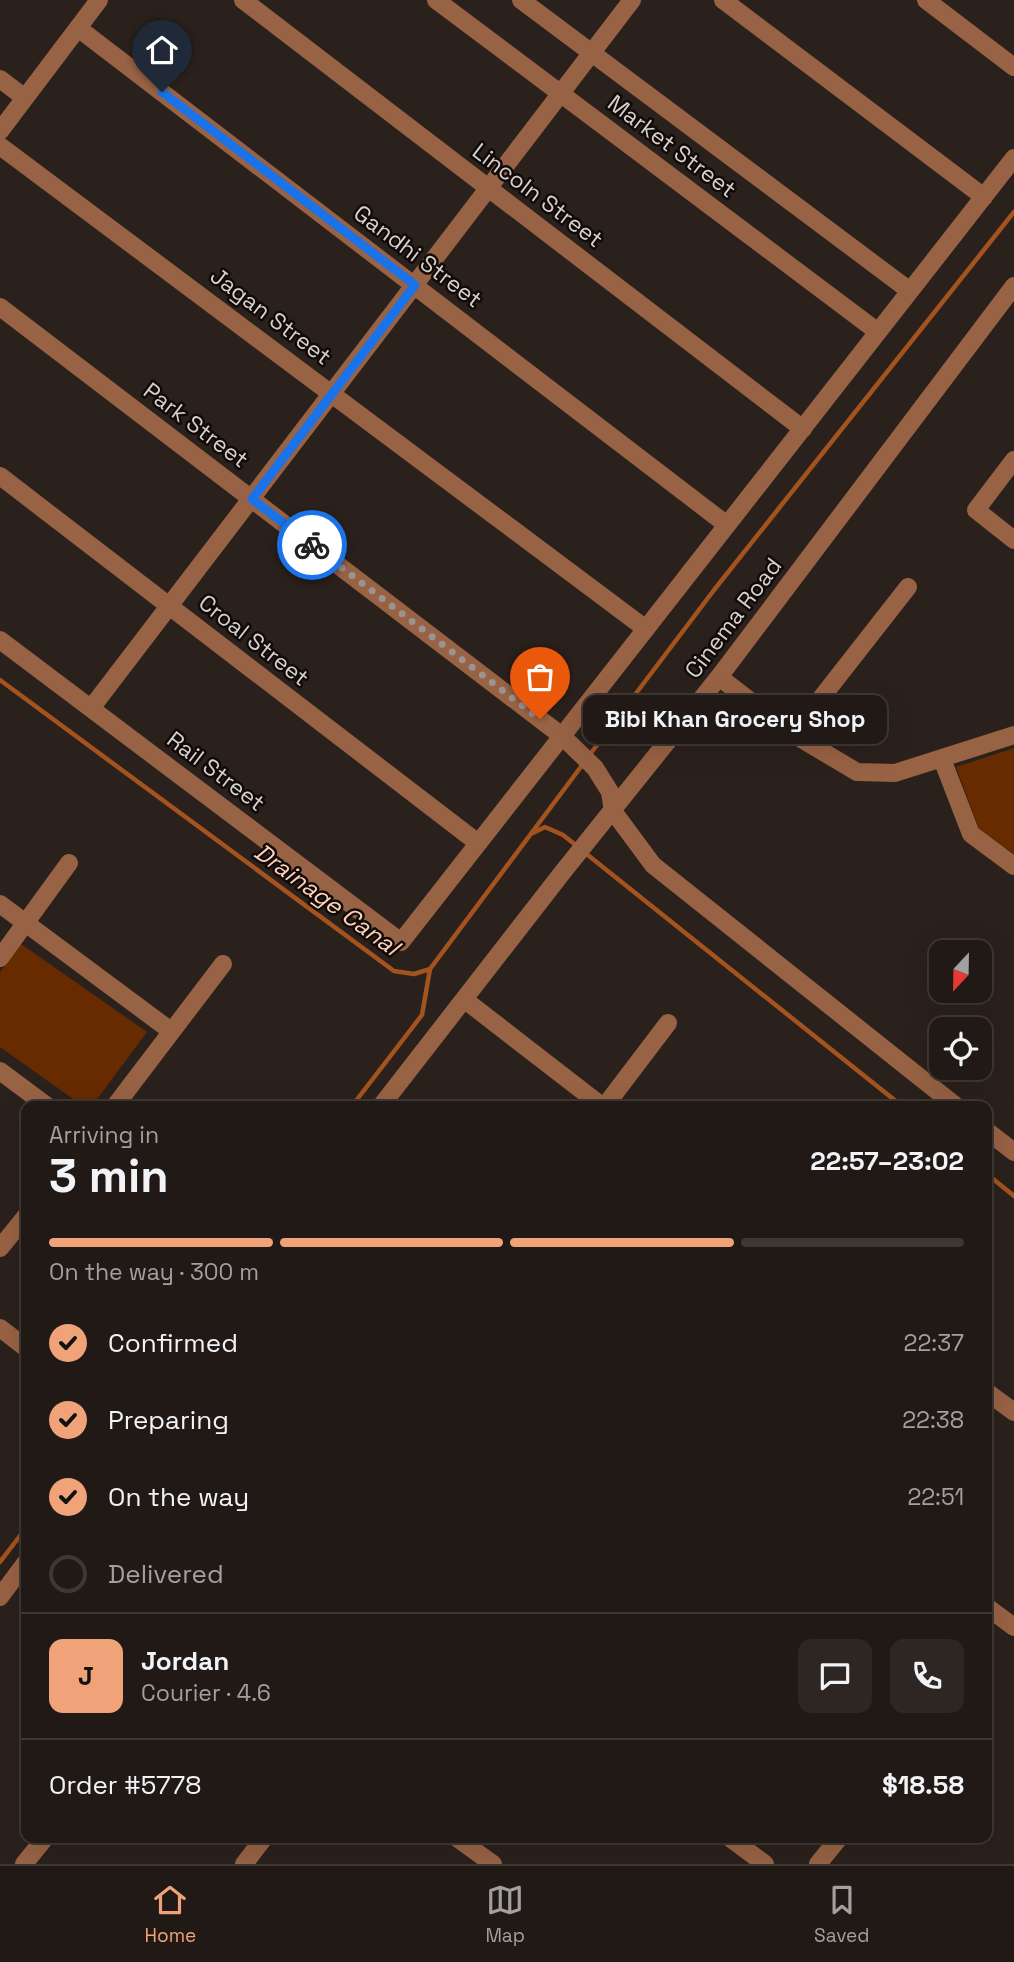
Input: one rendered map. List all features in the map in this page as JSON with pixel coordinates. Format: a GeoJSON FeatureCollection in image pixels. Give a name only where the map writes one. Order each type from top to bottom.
{"type":"FeatureCollection","features":[{"type":"Feature","properties":{"kind":"street","name":"Lincoln Street"},"geometry":{"type":"LineString","coordinates":[[243,0],[803,429]]}},
{"type":"Feature","properties":{"kind":"street","name":"Market Street"},"geometry":{"type":"LineString","coordinates":[[436,0],[878,332]]}},
{"type":"Feature","properties":{"kind":"street"},"geometry":{"type":"LineString","coordinates":[[522,0],[910,291]]}},
{"type":"Feature","properties":{"kind":"street"},"geometry":{"type":"LineString","coordinates":[[92,708],[632,0]]}},
{"type":"Feature","properties":{"kind":"street"},"geometry":{"type":"LineString","coordinates":[[723,0],[984,197]]}},
{"type":"Feature","properties":{"kind":"street"},"geometry":{"type":"LineString","coordinates":[[926,0],[1014,66]]}},
{"type":"Feature","properties":{"kind":"street"},"geometry":{"type":"LineString","coordinates":[[0,131],[98,1]]}},
{"type":"Feature","properties":{"kind":"street","name":"Gandhi Street"},"geometry":{"type":"LineString","coordinates":[[78,28],[727,525]]}},
{"type":"Feature","properties":{"kind":"street"},"geometry":{"type":"LineString","coordinates":[[0,79],[25,98]]}},
{"type":"Feature","properties":{"kind":"street","name":"Jagan Street"},"geometry":{"type":"LineString","coordinates":[[0,146],[646,629]]}},
{"type":"Feature","properties":{"kind":"street"},"geometry":{"type":"LineString","coordinates":[[478,843],[1014,158]]}},
{"type":"Feature","properties":{"kind":"street","name":"Cinema Road"},"geometry":{"type":"LineString","coordinates":[[385,1101],[719,677],[1014,286]]}},
{"type":"Feature","properties":{"kind":"street","name":"Park Street"},"geometry":{"type":"LineString","coordinates":[[0,307],[562,736],[594,768],[610,792],[613,811],[653,865],[950,1101]]}},
{"type":"Feature","properties":{"kind":"street"},"geometry":{"type":"LineString","coordinates":[[1014,460],[976,510],[1014,540]]}},
{"type":"Feature","properties":{"kind":"street","name":"Croal Street"},"geometry":{"type":"LineString","coordinates":[[0,476],[478,843]]}},
{"type":"Feature","properties":{"kind":"street"},"geometry":{"type":"LineString","coordinates":[[793,733],[908,587]]}},
{"type":"Feature","properties":{"kind":"street","name":"Rail Street"},"geometry":{"type":"LineString","coordinates":[[0,640],[401,942],[478,843]]}},
{"type":"Feature","properties":{"kind":"street"},"geometry":{"type":"LineString","coordinates":[[719,677],[793,733],[857,772],[895,773],[1014,735]]}},
{"type":"Feature","properties":{"kind":"street"},"geometry":{"type":"LineString","coordinates":[[942,759],[971,834],[1014,866]]}},
{"type":"Feature","properties":{"kind":"street"},"geometry":{"type":"LineString","coordinates":[[0,958],[69,863]]}},
{"type":"Feature","properties":{"kind":"street"},"geometry":{"type":"LineString","coordinates":[[0,904],[171,1031]]}},
{"type":"Feature","properties":{"kind":"street"},"geometry":{"type":"LineString","coordinates":[[119,1101],[223,964]]}},
{"type":"Feature","properties":{"kind":"street"},"geometry":{"type":"LineString","coordinates":[[465,1000],[596,1101]]}},
{"type":"Feature","properties":{"kind":"street"},"geometry":{"type":"LineString","coordinates":[[607,1101],[668,1023]]}},
{"type":"Feature","properties":{"kind":"street"},"geometry":{"type":"LineString","coordinates":[[0,1071],[40,1101]]}},
{"type":"Feature","properties":{"kind":"street"},"geometry":{"type":"LineString","coordinates":[[992,1135],[1014,1152]]}},
{"type":"Feature","properties":{"kind":"street"},"geometry":{"type":"LineString","coordinates":[[0,1248],[21,1222]]}},
{"type":"Feature","properties":{"kind":"street"},"geometry":{"type":"LineString","coordinates":[[0,1328],[21,1344]]}},
{"type":"Feature","properties":{"kind":"street"},"geometry":{"type":"LineString","coordinates":[[992,1396],[1014,1412]]}},
{"type":"Feature","properties":{"kind":"street"},"geometry":{"type":"LineString","coordinates":[[0,1597],[21,1569]]}},
{"type":"Feature","properties":{"kind":"street"},"geometry":{"type":"LineString","coordinates":[[992,1611],[1014,1627]]}},
{"type":"Feature","properties":{"kind":"street"},"geometry":{"type":"LineString","coordinates":[[24,1864],[41,1843]]}},
{"type":"Feature","properties":{"kind":"street"},"geometry":{"type":"LineString","coordinates":[[244,1864],[260,1843]]}},
{"type":"Feature","properties":{"kind":"street"},"geometry":{"type":"LineString","coordinates":[[464,1843],[493,1864]]}},
{"type":"Feature","properties":{"kind":"street"},"geometry":{"type":"LineString","coordinates":[[737,1843],[765,1864]]}},
{"type":"Feature","properties":{"kind":"street"},"geometry":{"type":"LineString","coordinates":[[818,1864],[835,1843]]}},
{"type":"Feature","properties":{"kind":"shaded area"},"geometry":{"type":"Polygon","coordinates":[[[1014,748],[1014,854],[979,829],[956,767],[1014,748]]]}},
{"type":"Feature","properties":{"kind":"shaded area"},"geometry":{"type":"Polygon","coordinates":[[[21,944],[147,1032],[96,1101],[76,1101],[0,1047],[0,972],[21,944]]]}},
{"type":"Feature","properties":{"kind":"waterway"},"geometry":{"type":"LineString","coordinates":[[588,757],[714,590],[1014,212]]}},
{"type":"Feature","properties":{"kind":"waterway","name":"Drainage Canal"},"geometry":{"type":"LineString","coordinates":[[0,680],[394,971],[414,974],[430,969],[583,764]]}},
{"type":"Feature","properties":{"kind":"waterway","name":"Drainage Canal"},"geometry":{"type":"LineString","coordinates":[[533,833],[545,827],[563,835],[577,846]]}},
{"type":"Feature","properties":{"kind":"waterway","name":"Drainage Canal"},"geometry":{"type":"LineString","coordinates":[[584,852],[896,1101]]}},
{"type":"Feature","properties":{"kind":"waterway"},"geometry":{"type":"LineString","coordinates":[[356,1101],[422,1015],[430,969]]}},
{"type":"Feature","properties":{"kind":"waterway","name":"Drainage Canal"},"geometry":{"type":"LineString","coordinates":[[992,1178],[1014,1196]]}},
{"type":"Feature","properties":{"kind":"waterway"},"geometry":{"type":"LineString","coordinates":[[0,1562],[21,1535]]}},
{"type":"Feature","properties":{"kind":"way so far"},"geometry":{"type":"LineString","coordinates":[[312,545],[540,719]]}},
{"type":"Feature","properties":{"kind":"place","name":"Bibi Khan Grocery Shop"},"geometry":{"type":"Point","coordinates":[540,719]}},
{"type":"Feature","properties":{"kind":"route"},"geometry":{"type":"LineString","coordinates":[[162,92],[415,285],[252,499],[312,545]]}}]}
